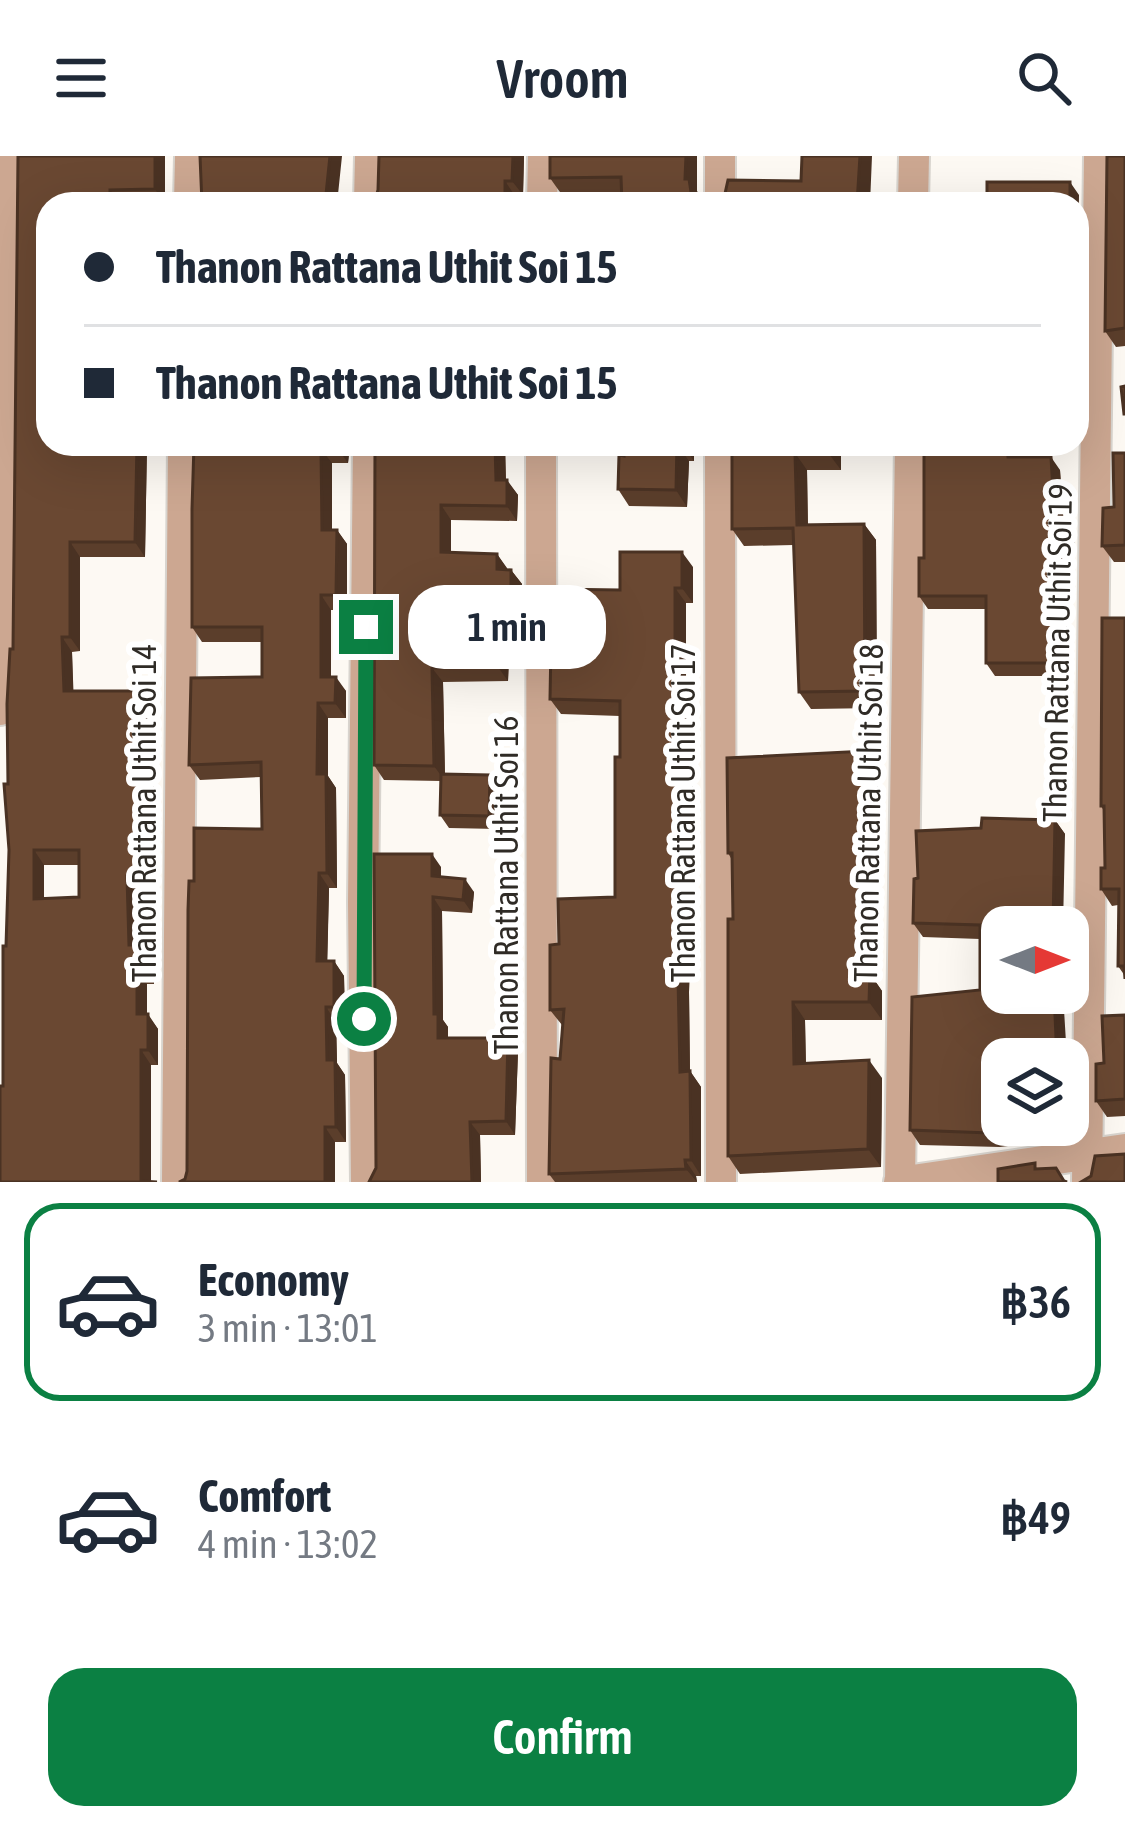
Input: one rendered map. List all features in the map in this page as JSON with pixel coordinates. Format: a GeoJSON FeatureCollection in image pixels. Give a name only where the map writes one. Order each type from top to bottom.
{"type":"FeatureCollection","features":[{"type":"Feature","properties":{"kind":"street"},"geometry":{"type":"LineString","coordinates":[[0,710],[9,156]]}},
{"type":"Feature","properties":{"kind":"street"},"geometry":{"type":"LineString","coordinates":[[189,192],[190,156]]}},
{"type":"Feature","properties":{"kind":"street"},"geometry":{"type":"LineString","coordinates":[[369,192],[370,156]]}},
{"type":"Feature","properties":{"kind":"street"},"geometry":{"type":"LineString","coordinates":[[542,156],[542,192]]}},
{"type":"Feature","properties":{"kind":"street"},"geometry":{"type":"LineString","coordinates":[[720,192],[721,156]]}},
{"type":"Feature","properties":{"kind":"street"},"geometry":{"type":"LineString","coordinates":[[913,192],[914,156]]}},
{"type":"Feature","properties":{"kind":"street","name":"Thanon Rattana Uthit Soi 19"},"geometry":{"type":"LineString","coordinates":[[1087,1167],[1099,156]]}},
{"type":"Feature","properties":{"kind":"street","name":"Thanon Rattana Uthit Soi 14"},"geometry":{"type":"LineString","coordinates":[[177,1182],[183,456]]}},
{"type":"Feature","properties":{"kind":"street"},"geometry":{"type":"LineString","coordinates":[[366,1182],[363,879],[368,456]]}},
{"type":"Feature","properties":{"kind":"street","name":"Thanon Rattana Uthit Soi 16"},"geometry":{"type":"LineString","coordinates":[[541,456],[542,1182]]}},
{"type":"Feature","properties":{"kind":"street","name":"Thanon Rattana Uthit Soi 17"},"geometry":{"type":"LineString","coordinates":[[720,456],[722,1182]]}},
{"type":"Feature","properties":{"kind":"street","name":"Thanon Rattana Uthit Soi 18"},"geometry":{"type":"LineString","coordinates":[[899,1182],[910,456]]}},
{"type":"Feature","properties":{"kind":"street"},"geometry":{"type":"LineString","coordinates":[[899,1182],[1087,1167],[1125,1149]]}},
{"type":"Feature","properties":{"kind":"building"},"geometry":{"type":"Polygon","coordinates":[[[18,156],[155,156],[155,189],[36,192],[36,456],[137,456],[135,542],[70,542],[70,637],[62,637],[64,691],[145,691],[143,876],[127,876],[129,945],[144,945],[144,969],[137,969],[137,1014],[148,1014],[148,1050],[141,1050],[141,1181],[157,1182],[0,1182],[18,156]],[[34,850],[34,899],[79,897],[79,850],[34,850]]]}},
{"type":"Feature","properties":{"kind":"building"},"geometry":{"type":"Polygon","coordinates":[[[200,156],[330,156],[326,192],[202,192],[200,156]]]}},
{"type":"Feature","properties":{"kind":"building"},"geometry":{"type":"Polygon","coordinates":[[[379,156],[513,156],[512,181],[505,181],[505,192],[378,190],[379,156]]]}},
{"type":"Feature","properties":{"kind":"building"},"geometry":{"type":"Polygon","coordinates":[[[550,156],[686,156],[685,179],[689,179],[691,192],[622,192],[621,177],[550,178],[550,156]]]}},
{"type":"Feature","properties":{"kind":"building"},"geometry":{"type":"Polygon","coordinates":[[[802,156],[860,156],[858,192],[725,192],[728,180],[801,181],[802,156]]]}},
{"type":"Feature","properties":{"kind":"building"},"geometry":{"type":"Polygon","coordinates":[[[1107,156],[1125,156],[1125,328],[1105,331],[1107,156]]]}},
{"type":"Feature","properties":{"kind":"building"},"geometry":{"type":"Polygon","coordinates":[[[987,182],[1070,182],[1070,192],[987,192],[987,182]]]}},
{"type":"Feature","properties":{"kind":"building"},"geometry":{"type":"Polygon","coordinates":[[[1113,453],[1125,453],[1125,545],[1102,546],[1103,508],[1114,507],[1113,453]]]}},
{"type":"Feature","properties":{"kind":"building"},"geometry":{"type":"Polygon","coordinates":[[[194,456],[321,456],[322,530],[337,530],[336,595],[321,595],[321,677],[336,677],[335,703],[318,703],[317,774],[326,774],[327,873],[319,873],[317,961],[334,961],[334,1007],[326,1007],[327,1060],[335,1060],[336,1127],[325,1127],[325,1182],[179,1182],[187,1171],[188,910],[189,881],[194,881],[194,828],[262,829],[261,762],[189,765],[191,678],[262,677],[262,627],[192,627],[194,456]]]}},
{"type":"Feature","properties":{"kind":"building"},"geometry":{"type":"Polygon","coordinates":[[[375,456],[495,456],[496,480],[507,480],[507,506],[441,505],[441,552],[497,554],[497,569],[511,570],[511,593],[500,592],[498,667],[432,668],[434,766],[374,765],[375,456]]]}},
{"type":"Feature","properties":{"kind":"building"},"geometry":{"type":"Polygon","coordinates":[[[619,456],[677,456],[676,490],[618,489],[619,456]]]}},
{"type":"Feature","properties":{"kind":"building"},"geometry":{"type":"Polygon","coordinates":[[[732,456],[795,456],[797,525],[864,524],[865,691],[799,692],[793,528],[732,529],[732,456]]]}},
{"type":"Feature","properties":{"kind":"building"},"geometry":{"type":"Polygon","coordinates":[[[924,456],[1051,457],[1055,526],[1066,526],[1064,556],[1057,556],[1057,621],[1065,621],[1064,663],[986,663],[986,596],[919,596],[919,558],[924,558],[924,456]]]}},
{"type":"Feature","properties":{"kind":"building"},"geometry":{"type":"Polygon","coordinates":[[[620,552],[682,552],[682,588],[675,588],[675,692],[679,692],[682,756],[678,977],[680,1072],[690,1071],[691,1160],[685,1160],[686,1169],[549,1174],[551,1058],[560,1059],[564,1009],[550,1010],[550,945],[559,944],[558,899],[615,897],[615,757],[620,757],[620,701],[550,699],[552,589],[620,590],[620,552]]]}},
{"type":"Feature","properties":{"kind":"building"},"geometry":{"type":"Polygon","coordinates":[[[1102,618],[1125,618],[1125,979],[1124,966],[1118,966],[1119,889],[1101,889],[1101,868],[1105,868],[1102,618]]]}},
{"type":"Feature","properties":{"kind":"building"},"geometry":{"type":"Polygon","coordinates":[[[866,751],[867,807],[861,807],[859,870],[861,973],[870,973],[869,1002],[793,1002],[794,1064],[869,1060],[868,1149],[728,1156],[728,919],[733,919],[727,758],[866,751]]]}},
{"type":"Feature","properties":{"kind":"building"},"geometry":{"type":"Polygon","coordinates":[[[441,774],[490,775],[489,816],[440,815],[441,774]]]}},
{"type":"Feature","properties":{"kind":"building"},"geometry":{"type":"Polygon","coordinates":[[[982,818],[1055,820],[1053,906],[981,906],[981,1014],[1055,1014],[1056,1038],[981,1038],[981,1133],[910,1130],[912,997],[980,990],[980,925],[913,923],[916,831],[981,828],[982,818]]]}},
{"type":"Feature","properties":{"kind":"building"},"geometry":{"type":"Polygon","coordinates":[[[374,854],[432,854],[432,876],[465,879],[463,900],[433,897],[438,1038],[508,1038],[506,1121],[470,1122],[472,1182],[369,1182],[376,1168],[374,854]]]}},
{"type":"Feature","properties":{"kind":"building"},"geometry":{"type":"Polygon","coordinates":[[[1125,1015],[1125,1099],[1096,1101],[1096,1064],[1104,1063],[1102,1016],[1125,1015]]]}},
{"type":"Feature","properties":{"kind":"building"},"geometry":{"type":"Polygon","coordinates":[[[1125,1154],[1125,1182],[1081,1182],[1091,1176],[1095,1156],[1125,1154]]]}},
{"type":"Feature","properties":{"kind":"building"},"geometry":{"type":"Polygon","coordinates":[[[1035,1163],[1035,1169],[1056,1168],[1067,1182],[998,1182],[998,1169],[1035,1163]]]}},
{"type":"Feature","properties":{"kind":"route"},"geometry":{"type":"LineString","coordinates":[[364,1019],[366,627]]}}]}
